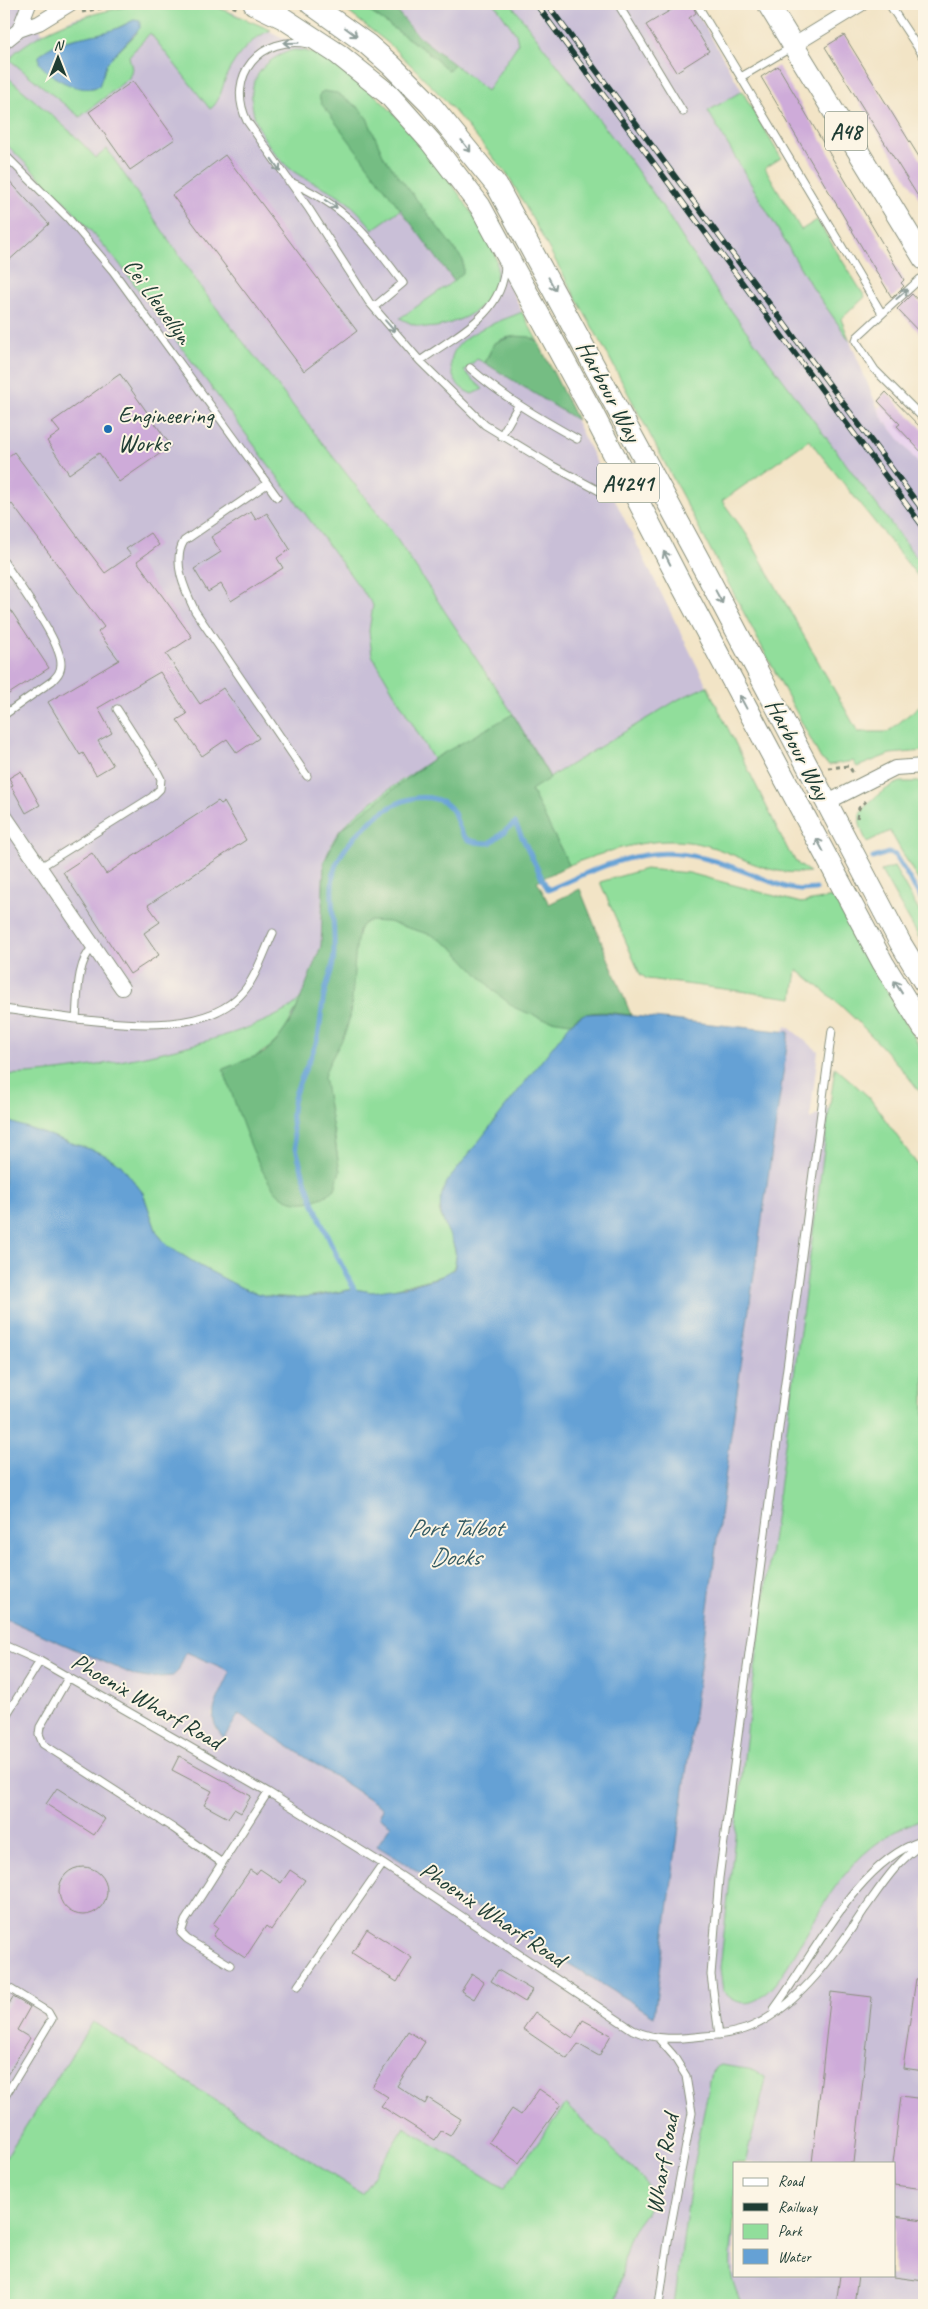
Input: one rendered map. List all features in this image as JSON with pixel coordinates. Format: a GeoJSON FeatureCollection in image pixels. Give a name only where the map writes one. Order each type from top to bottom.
{"type":"FeatureCollection","features":[{"type":"Feature","properties":{"kind":"main road","name":"Harbour Way"},"geometry":{"type":"LineString","coordinates":[[254,4],[283,18],[338,54],[388,94],[430,141],[480,206],[591,410],[682,586],[878,954],[924,1029]]}},
{"type":"Feature","properties":{"kind":"main road","name":"Harbour Way"},"geometry":{"type":"LineString","coordinates":[[311,4],[367,44],[391,65],[430,104],[497,186],[706,573],[901,944],[924,982]]}},
{"type":"Feature","properties":{"kind":"main road","name":"A48"},"geometry":{"type":"LineString","coordinates":[[768,4],[924,259]]}},
{"type":"Feature","properties":{"kind":"street"},"geometry":{"type":"LineString","coordinates":[[19,30],[28,4]]}},
{"type":"Feature","properties":{"kind":"street"},"geometry":{"type":"LineString","coordinates":[[4,42],[19,30],[39,22],[70,4]]}},
{"type":"Feature","properties":{"kind":"street"},"geometry":{"type":"LineString","coordinates":[[794,45],[861,4]]}},
{"type":"Feature","properties":{"kind":"street"},"geometry":{"type":"LineString","coordinates":[[826,803],[896,768],[924,766]]}},
{"type":"Feature","properties":{"kind":"street"},"geometry":{"type":"LineString","coordinates":[[4,814],[38,868],[122,988]]}},
{"type":"Feature","properties":{"kind":"lane"},"geometry":{"type":"LineString","coordinates":[[618,4],[683,112]]}},
{"type":"Feature","properties":{"kind":"lane"},"geometry":{"type":"LineString","coordinates":[[697,4],[881,312]]}},
{"type":"Feature","properties":{"kind":"lane"},"geometry":{"type":"LineString","coordinates":[[889,4],[924,57]]}},
{"type":"Feature","properties":{"kind":"lane"},"geometry":{"type":"LineString","coordinates":[[338,54],[307,43],[292,42],[276,44],[262,50],[253,60],[242,81],[240,95],[241,110],[247,121],[309,209],[374,307],[420,361],[469,411],[501,436],[605,494]]}},
{"type":"Feature","properties":{"kind":"lane"},"geometry":{"type":"LineString","coordinates":[[742,77],[794,45]]}},
{"type":"Feature","properties":{"kind":"lane","name":"Cei Llewellyn"},"geometry":{"type":"LineString","coordinates":[[4,154],[68,218],[113,271],[277,497]]}},
{"type":"Feature","properties":{"kind":"lane"},"geometry":{"type":"LineString","coordinates":[[288,181],[320,197],[359,227],[402,283],[374,307]]}},
{"type":"Feature","properties":{"kind":"lane"},"geometry":{"type":"LineString","coordinates":[[420,361],[494,305],[502,285],[505,254]]}},
{"type":"Feature","properties":{"kind":"lane"},"geometry":{"type":"LineString","coordinates":[[924,279],[920,279],[881,312],[857,337],[857,345],[875,370],[924,419]]}},
{"type":"Feature","properties":{"kind":"lane"},"geometry":{"type":"LineString","coordinates":[[470,368],[491,387],[518,406],[578,439]]}},
{"type":"Feature","properties":{"kind":"lane"},"geometry":{"type":"LineString","coordinates":[[501,436],[518,406]]}},
{"type":"Feature","properties":{"kind":"lane"},"geometry":{"type":"LineString","coordinates":[[267,484],[184,542],[179,549],[179,564],[186,590],[195,611],[307,776]]}},
{"type":"Feature","properties":{"kind":"lane"},"geometry":{"type":"LineString","coordinates":[[4,562],[51,637],[60,654],[61,663],[58,675],[52,681],[4,715]]}},
{"type":"Feature","properties":{"kind":"lane"},"geometry":{"type":"LineString","coordinates":[[38,868],[152,798],[160,789],[161,779],[158,773],[117,709]]}},
{"type":"Feature","properties":{"kind":"lane"},"geometry":{"type":"LineString","coordinates":[[4,1009],[76,1019],[146,1024],[202,1018],[221,1010],[237,998],[251,982],[273,933]]}},
{"type":"Feature","properties":{"kind":"lane"},"geometry":{"type":"LineString","coordinates":[[76,1019],[82,965],[87,953],[93,947]]}},
{"type":"Feature","properties":{"kind":"lane"},"geometry":{"type":"LineString","coordinates":[[719,2035],[711,1975],[719,1878],[832,1030]]}},
{"type":"Feature","properties":{"kind":"lane","name":"Phoenix Wharf Road"},"geometry":{"type":"LineString","coordinates":[[4,1645],[40,1661],[268,1792],[383,1864],[633,2030],[659,2039],[719,2035],[740,2031],[763,2020],[789,2001],[826,1965],[904,1857],[924,1842]]}},
{"type":"Feature","properties":{"kind":"lane"},"geometry":{"type":"LineString","coordinates":[[4,1719],[40,1661]]}},
{"type":"Feature","properties":{"kind":"lane"},"geometry":{"type":"LineString","coordinates":[[68,1678],[40,1727],[39,1737],[43,1744],[222,1862]]}},
{"type":"Feature","properties":{"kind":"lane"},"geometry":{"type":"LineString","coordinates":[[230,1965],[186,1939],[181,1933],[185,1921],[268,1792]]}},
{"type":"Feature","properties":{"kind":"lane"},"geometry":{"type":"LineString","coordinates":[[763,2020],[788,1991],[832,1922],[855,1893],[894,1855],[907,1846],[924,1842]]}},
{"type":"Feature","properties":{"kind":"lane"},"geometry":{"type":"LineString","coordinates":[[298,1986],[383,1864]]}},
{"type":"Feature","properties":{"kind":"lane"},"geometry":{"type":"LineString","coordinates":[[4,1985],[48,2012],[52,2019],[4,2098]]}},
{"type":"Feature","properties":{"kind":"lane","name":"Wharf Road"},"geometry":{"type":"LineString","coordinates":[[659,2039],[673,2055],[686,2076],[692,2113],[668,2241],[659,2305]]}},
{"type":"Feature","properties":{"kind":"shaded area"},"geometry":{"type":"Polygon","coordinates":[[[4,4],[22,4],[42,33],[75,18],[140,4],[205,4],[234,13],[336,65],[486,236],[707,686],[679,699],[550,778],[513,714],[392,532],[204,292],[107,150],[96,158],[73,134],[4,74],[4,4]]]}},
{"type":"Feature","properties":{"kind":"shaded area"},"geometry":{"type":"Polygon","coordinates":[[[391,4],[495,4],[516,34],[518,44],[487,91],[417,35],[391,4]]]}},
{"type":"Feature","properties":{"kind":"shaded area"},"geometry":{"type":"Polygon","coordinates":[[[511,4],[692,4],[742,91],[708,111],[810,284],[850,341],[881,416],[924,471],[924,568],[715,289],[662,206],[629,159],[511,4]]]}},
{"type":"Feature","properties":{"kind":"shaded area"},"geometry":{"type":"Polygon","coordinates":[[[4,142],[72,209],[118,262],[373,605],[369,631],[372,655],[433,759],[349,822],[333,840],[324,862],[321,946],[293,1018],[4,1120],[4,142]]]}},
{"type":"Feature","properties":{"kind":"shaded area"},"geometry":{"type":"Polygon","coordinates":[[[891,397],[924,431],[924,471],[881,416],[878,408],[891,397]]]}},
{"type":"Feature","properties":{"kind":"shaded area"},"geometry":{"type":"Polygon","coordinates":[[[787,1026],[818,1051],[810,1119],[851,1095],[924,1200],[924,2305],[4,2305],[4,1618],[136,1676],[162,1678],[178,1671],[186,1652],[231,1671],[212,1714],[216,1729],[223,1737],[239,1714],[384,1809],[391,1825],[377,1846],[654,2016],[730,1441],[789,1033],[782,1031],[787,1026]]]}},
{"type":"Feature","properties":{"kind":"green space"},"geometry":{"type":"Polygon","coordinates":[[[140,4],[212,5],[271,30],[251,42],[235,60],[227,74],[221,93],[210,109],[150,33],[129,56],[132,69],[129,78],[80,117],[11,61],[12,56],[18,50],[52,29],[94,14],[140,4]],[[134,20],[111,31],[69,40],[41,53],[53,71],[62,80],[75,85],[95,88],[99,86],[107,63],[137,33],[134,20]]]}},
{"type":"Feature","properties":{"kind":"green space"},"geometry":{"type":"Polygon","coordinates":[[[338,4],[359,4],[426,51],[449,70],[454,64],[487,91],[518,44],[516,34],[495,4],[511,4],[629,159],[662,206],[715,289],[924,568],[924,584],[809,440],[722,501],[747,535],[858,732],[888,732],[924,702],[924,751],[890,754],[857,767],[853,761],[829,765],[821,759],[610,359],[508,175],[445,100],[416,70],[388,43],[338,4]]]}},
{"type":"Feature","properties":{"kind":"green space"},"geometry":{"type":"Polygon","coordinates":[[[359,4],[391,4],[417,35],[454,64],[449,71],[426,51],[359,4]]]}},
{"type":"Feature","properties":{"kind":"green space"},"geometry":{"type":"Polygon","coordinates":[[[293,50],[309,52],[325,58],[347,72],[368,89],[408,128],[443,172],[480,225],[495,253],[496,278],[484,303],[470,315],[430,328],[400,318],[454,281],[401,209],[373,229],[343,199],[288,167],[263,136],[252,102],[253,86],[260,72],[273,59],[293,50]]]}},
{"type":"Feature","properties":{"kind":"green space"},"geometry":{"type":"Polygon","coordinates":[[[4,74],[73,134],[96,158],[107,149],[204,292],[392,532],[513,714],[550,777],[679,699],[707,686],[789,852],[799,865],[810,872],[796,873],[772,870],[715,848],[678,841],[659,841],[641,844],[569,865],[531,790],[478,817],[631,1015],[604,1013],[439,1210],[455,1252],[453,1267],[448,1274],[386,1291],[372,1292],[354,1289],[301,1298],[266,1296],[242,1288],[200,1266],[168,1246],[157,1233],[143,1193],[120,1164],[101,1153],[4,1120],[4,1074],[30,1074],[68,1070],[162,1052],[210,1040],[252,1026],[284,1011],[302,996],[320,952],[324,920],[323,879],[328,852],[334,839],[341,829],[365,807],[433,759],[372,655],[369,631],[373,605],[118,262],[72,209],[4,142],[4,74]],[[302,998],[282,1034],[269,1047],[250,1059],[335,1189],[339,1171],[335,1137],[302,998]]]}},
{"type":"Feature","properties":{"kind":"green space"},"geometry":{"type":"Polygon","coordinates":[[[323,91],[337,93],[359,108],[367,118],[384,157],[463,260],[463,273],[454,281],[321,103],[319,95],[323,91]]]}},
{"type":"Feature","properties":{"kind":"green space"},"geometry":{"type":"Polygon","coordinates":[[[742,91],[781,158],[765,168],[801,230],[817,220],[865,297],[841,319],[850,341],[810,284],[708,111],[742,91]]]}},
{"type":"Feature","properties":{"kind":"green space"},"geometry":{"type":"Polygon","coordinates":[[[522,312],[538,342],[535,339],[509,337],[498,342],[493,346],[485,363],[477,359],[464,371],[483,389],[472,394],[462,388],[455,380],[452,372],[451,360],[456,349],[464,340],[487,326],[522,312]]]}},
{"type":"Feature","properties":{"kind":"green space"},"geometry":{"type":"Polygon","coordinates":[[[514,336],[530,337],[538,342],[577,420],[485,363],[494,343],[514,336]]]}},
{"type":"Feature","properties":{"kind":"green space"},"geometry":{"type":"Polygon","coordinates":[[[513,714],[550,778],[531,790],[569,865],[537,881],[549,904],[580,889],[631,1015],[607,1012],[591,1013],[577,1018],[571,1023],[543,1019],[515,1008],[495,992],[452,947],[432,935],[388,922],[369,921],[362,925],[359,931],[348,1024],[324,1077],[340,1171],[335,1189],[312,1201],[295,1202],[287,1200],[274,1189],[259,1163],[245,1131],[223,1069],[264,1053],[276,1042],[293,1018],[321,946],[324,862],[340,830],[433,759],[513,714]]]}},
{"type":"Feature","properties":{"kind":"green space"},"geometry":{"type":"Polygon","coordinates":[[[901,782],[924,782],[924,876],[918,880],[890,831],[867,842],[860,825],[860,815],[866,805],[884,790],[901,782]]]}},
{"type":"Feature","properties":{"kind":"green space"},"geometry":{"type":"Polygon","coordinates":[[[894,867],[924,920],[924,946],[881,871],[894,867]]]}},
{"type":"Feature","properties":{"kind":"green space"},"geometry":{"type":"Polygon","coordinates":[[[645,869],[689,873],[801,903],[833,897],[924,1054],[924,1097],[865,1029],[831,997],[797,970],[793,998],[647,979],[640,974],[600,882],[645,869]]]}},
{"type":"Feature","properties":{"kind":"green space"},"geometry":{"type":"Polygon","coordinates":[[[835,1067],[869,1097],[924,1174],[924,1818],[892,1833],[863,1855],[830,1894],[783,1973],[772,1986],[761,1997],[749,2002],[736,2001],[723,1991],[720,1968],[748,1723],[835,1067]]]}},
{"type":"Feature","properties":{"kind":"green space"},"geometry":{"type":"Polygon","coordinates":[[[93,2022],[362,2194],[404,2127],[504,2188],[566,2104],[642,2178],[650,2193],[651,2200],[648,2208],[629,2240],[614,2305],[4,2305],[4,2160],[93,2022]]]}},
{"type":"Feature","properties":{"kind":"green space"},"geometry":{"type":"Polygon","coordinates":[[[721,2065],[754,2070],[765,2077],[765,2084],[745,2162],[733,2162],[731,2271],[736,2292],[742,2305],[674,2305],[694,2161],[712,2072],[721,2065]]]}},
{"type":"Feature","properties":{"kind":"water"},"geometry":{"type":"Polygon","coordinates":[[[134,20],[140,21],[140,28],[107,63],[99,86],[83,88],[66,84],[44,69],[39,63],[39,56],[54,45],[112,30],[134,20]]]}},
{"type":"Feature","properties":{"kind":"water","name":"Port Talbot Docks"},"geometry":{"type":"Polygon","coordinates":[[[604,1013],[789,1032],[730,1441],[654,2016],[377,1846],[391,1825],[379,1817],[383,1808],[239,1714],[224,1738],[217,1729],[214,1713],[215,1705],[230,1671],[186,1652],[178,1671],[173,1676],[148,1678],[136,1676],[4,1618],[4,1120],[101,1153],[120,1164],[143,1193],[157,1233],[168,1246],[200,1266],[242,1288],[266,1296],[288,1298],[319,1296],[354,1289],[372,1292],[405,1287],[440,1277],[454,1269],[456,1258],[454,1248],[442,1219],[440,1208],[441,1196],[447,1182],[571,1023],[584,1014],[604,1013]]]}},
{"type":"Feature","properties":{"kind":"building"},"geometry":{"type":"Polygon","coordinates":[[[681,4],[692,4],[696,13],[689,18],[709,51],[676,72],[646,25],[681,4]]]}},
{"type":"Feature","properties":{"kind":"building"},"geometry":{"type":"Polygon","coordinates":[[[844,35],[924,165],[924,206],[825,47],[844,35]]]}},
{"type":"Feature","properties":{"kind":"building"},"geometry":{"type":"Polygon","coordinates":[[[778,66],[904,280],[901,283],[904,286],[892,298],[761,77],[778,66]]]}},
{"type":"Feature","properties":{"kind":"building"},"geometry":{"type":"Polygon","coordinates":[[[133,81],[175,139],[130,170],[89,112],[133,81]]]}},
{"type":"Feature","properties":{"kind":"building"},"geometry":{"type":"Polygon","coordinates":[[[225,155],[357,331],[304,371],[172,195],[225,155]]]}},
{"type":"Feature","properties":{"kind":"building"},"geometry":{"type":"Polygon","coordinates":[[[4,175],[49,224],[4,265],[4,175]]]}},
{"type":"Feature","properties":{"kind":"building"},"geometry":{"type":"Polygon","coordinates":[[[912,294],[924,307],[924,337],[897,309],[912,294]]]}},
{"type":"Feature","properties":{"kind":"building","name":"Engineering Works"},"geometry":{"type":"Polygon","coordinates":[[[120,374],[171,446],[119,482],[99,453],[69,474],[47,441],[60,432],[52,422],[120,374]]]}},
{"type":"Feature","properties":{"kind":"building"},"geometry":{"type":"Polygon","coordinates":[[[886,392],[924,431],[924,455],[897,426],[900,424],[878,401],[886,392]]]}},
{"type":"Feature","properties":{"kind":"building"},"geometry":{"type":"Polygon","coordinates":[[[14,452],[105,573],[131,555],[126,549],[150,533],[159,545],[137,561],[192,637],[166,654],[200,704],[223,688],[259,738],[237,753],[227,739],[202,756],[177,720],[187,714],[160,672],[98,708],[112,733],[98,741],[113,765],[96,775],[83,753],[80,755],[48,702],[119,660],[98,632],[104,627],[12,504],[4,510],[4,460],[14,452]]]}},
{"type":"Feature","properties":{"kind":"building","name":"Engineering Works"},"geometry":{"type":"Polygon","coordinates":[[[251,512],[256,520],[267,513],[290,549],[277,558],[283,568],[231,601],[221,584],[208,592],[194,569],[221,552],[211,537],[251,512]]]}},
{"type":"Feature","properties":{"kind":"building"},"geometry":{"type":"Polygon","coordinates":[[[4,600],[49,668],[4,697],[4,600]]]}},
{"type":"Feature","properties":{"kind":"building"},"geometry":{"type":"Polygon","coordinates":[[[21,771],[40,805],[26,813],[11,786],[13,785],[9,778],[21,771]]]}},
{"type":"Feature","properties":{"kind":"building"},"geometry":{"type":"Polygon","coordinates":[[[218,801],[221,804],[224,802],[246,840],[148,905],[160,922],[144,933],[159,955],[130,974],[63,872],[92,853],[106,874],[218,801]]]}},
{"type":"Feature","properties":{"kind":"building"},"geometry":{"type":"Polygon","coordinates":[[[179,1756],[251,1796],[241,1813],[234,1809],[228,1818],[204,1805],[212,1791],[172,1770],[179,1756]]]}},
{"type":"Feature","properties":{"kind":"building"},"geometry":{"type":"Polygon","coordinates":[[[57,1788],[105,1819],[94,1835],[46,1804],[57,1788]]]}},
{"type":"Feature","properties":{"kind":"building"},"geometry":{"type":"Polygon","coordinates":[[[78,1867],[88,1867],[97,1871],[103,1877],[107,1891],[103,1905],[97,1911],[88,1915],[78,1915],[69,1911],[63,1905],[59,1896],[59,1886],[63,1877],[69,1871],[78,1867]]]}},
{"type":"Feature","properties":{"kind":"building"},"geometry":{"type":"Polygon","coordinates":[[[260,1869],[281,1883],[290,1870],[305,1880],[271,1930],[266,1926],[245,1958],[213,1936],[218,1928],[213,1924],[250,1870],[256,1874],[260,1869]]]}},
{"type":"Feature","properties":{"kind":"building"},"geometry":{"type":"Polygon","coordinates":[[[367,1929],[412,1958],[397,1982],[352,1953],[367,1929]]]}},
{"type":"Feature","properties":{"kind":"building"},"geometry":{"type":"Polygon","coordinates":[[[498,1970],[532,1990],[525,2002],[491,1981],[498,1970]]]}},
{"type":"Feature","properties":{"kind":"building"},"geometry":{"type":"Polygon","coordinates":[[[472,1974],[484,1982],[474,1999],[461,1991],[472,1974]]]}},
{"type":"Feature","properties":{"kind":"building"},"geometry":{"type":"Polygon","coordinates":[[[916,1979],[924,1980],[924,2071],[903,2068],[916,1979]]]}},
{"type":"Feature","properties":{"kind":"building"},"geometry":{"type":"Polygon","coordinates":[[[831,1992],[872,1997],[854,2162],[812,2162],[831,1992]]]}},
{"type":"Feature","properties":{"kind":"building"},"geometry":{"type":"Polygon","coordinates":[[[13,1997],[30,2007],[17,2030],[30,2038],[4,2080],[4,2012],[13,1997]]]}},
{"type":"Feature","properties":{"kind":"building"},"geometry":{"type":"Polygon","coordinates":[[[535,2012],[573,2038],[583,2020],[611,2035],[599,2056],[578,2044],[567,2059],[523,2029],[535,2012]]]}},
{"type":"Feature","properties":{"kind":"building"},"geometry":{"type":"Polygon","coordinates":[[[408,2031],[425,2042],[397,2086],[425,2104],[428,2098],[461,2119],[450,2136],[441,2131],[435,2140],[381,2106],[388,2097],[372,2087],[408,2031]]]}},
{"type":"Feature","properties":{"kind":"building"},"geometry":{"type":"Polygon","coordinates":[[[539,2089],[561,2104],[519,2163],[489,2142],[512,2109],[521,2115],[539,2089]]]}},
{"type":"Feature","properties":{"kind":"building"},"geometry":{"type":"Polygon","coordinates":[[[901,2096],[924,2099],[924,2189],[896,2185],[896,2162],[893,2162],[901,2096]]]}},
{"type":"Feature","properties":{"kind":"building"},"geometry":{"type":"Polygon","coordinates":[[[896,2216],[924,2220],[924,2281],[894,2277],[896,2276],[896,2216]]]}},
{"type":"Feature","properties":{"kind":"building"},"geometry":{"type":"Polygon","coordinates":[[[840,2276],[858,2276],[854,2305],[836,2305],[840,2276]]]}},
{"type":"Feature","properties":{"kind":"waterway"},"geometry":{"type":"LineString","coordinates":[[354,1289],[315,1207],[307,1184],[295,1139],[292,1108],[294,1097],[318,1037],[324,996],[333,963],[333,875],[336,865],[348,845],[377,816],[410,799],[435,799],[450,808],[463,835],[467,839],[480,843],[490,843],[515,823],[548,890],[632,857],[663,853],[681,854],[718,862],[788,888],[800,890],[816,889]]}},
{"type":"Feature","properties":{"kind":"waterway"},"geometry":{"type":"LineString","coordinates":[[873,858],[888,853],[895,855],[924,903]]}},
{"type":"Feature","properties":{"kind":"railway"},"geometry":{"type":"LineString","coordinates":[[536,4],[924,528]]}},
{"type":"Feature","properties":{"kind":"railway"},"geometry":{"type":"LineString","coordinates":[[547,4],[924,512]]}},
{"type":"Feature","properties":{"kind":"place","name":"Engineering Works"},"geometry":{"type":"Point","coordinates":[108,429]}}]}
